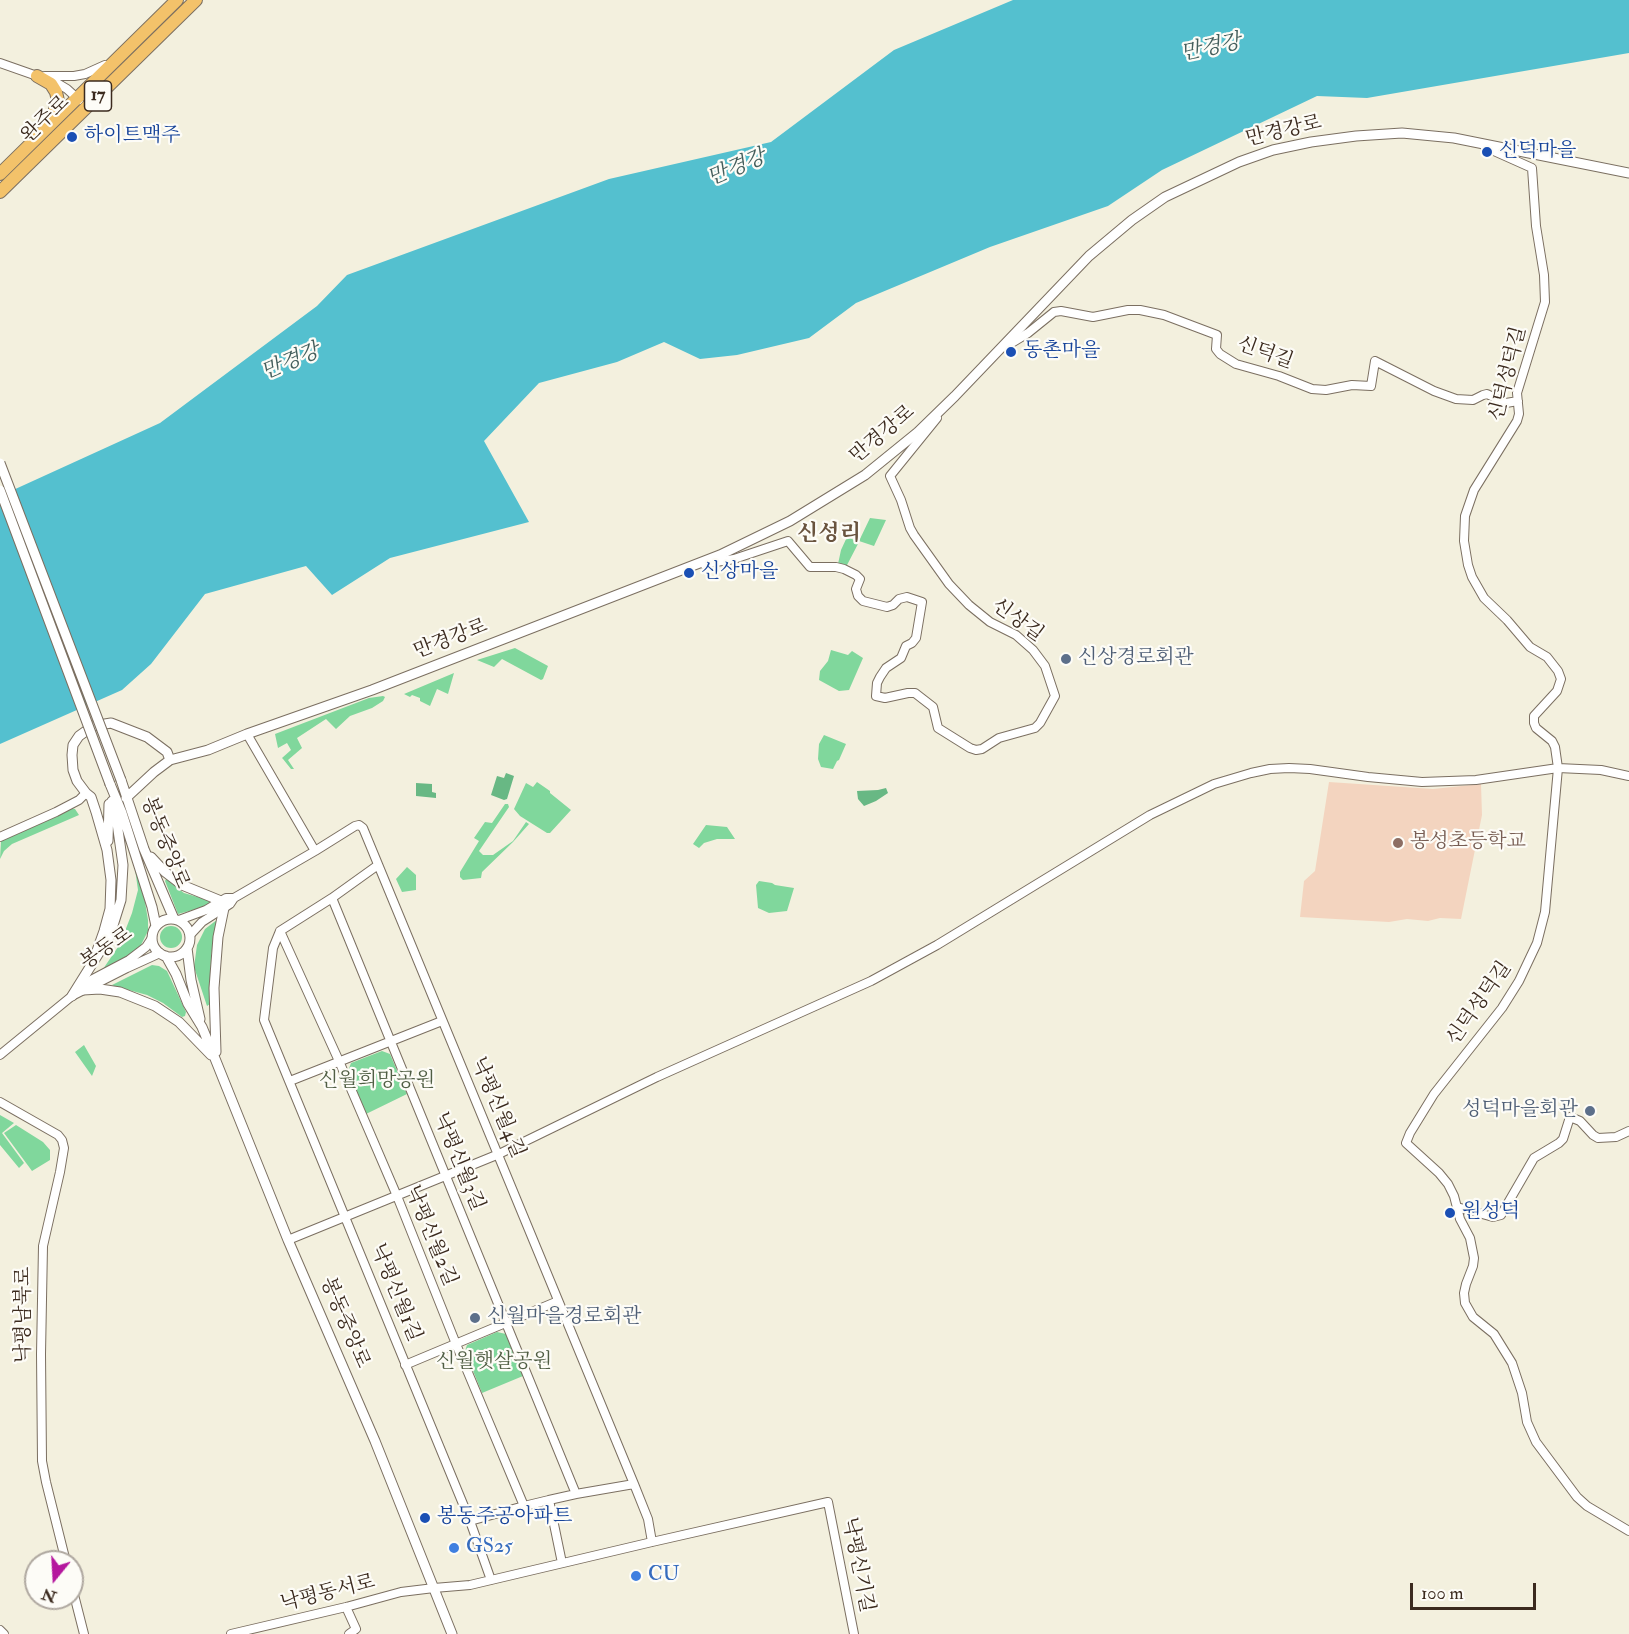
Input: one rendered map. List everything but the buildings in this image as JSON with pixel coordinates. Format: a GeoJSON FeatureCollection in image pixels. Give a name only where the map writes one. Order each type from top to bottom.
{"type":"FeatureCollection","features":[{"type":"Feature","properties":{"kind":"main road","name":"완주로"},"geometry":{"type":"LineString","coordinates":[[0,174],[177,0]]}},
{"type":"Feature","properties":{"kind":"main road","name":"완주로"},"geometry":{"type":"LineString","coordinates":[[0,192],[196,0]]}},
{"type":"Feature","properties":{"kind":"main road"},"geometry":{"type":"LineString","coordinates":[[37,76],[51,84],[56,92],[58,101],[50,124]]}},
{"type":"Feature","properties":{"kind":"street"},"geometry":{"type":"LineString","coordinates":[[37,76],[85,74],[120,58]]}},
{"type":"Feature","properties":{"kind":"street"},"geometry":{"type":"LineString","coordinates":[[0,63],[57,82],[87,107]]}},
{"type":"Feature","properties":{"kind":"street","name":"만경강로"},"geometry":{"type":"LineString","coordinates":[[116,799],[170,760],[208,750],[372,690],[720,555],[830,498],[865,475],[918,432],[1002,349],[1089,256],[1132,220],[1165,196],[1229,166],[1257,155],[1292,146],[1366,135],[1420,134],[1454,138],[1629,173]]}},
{"type":"Feature","properties":{"kind":"street","name":"신덕성덕길"},"geometry":{"type":"LineString","coordinates":[[1478,143],[1532,168],[1545,302],[1517,393],[1517,422],[1474,490],[1465,516],[1465,552],[1472,577],[1484,598],[1530,647],[1547,657],[1558,671],[1561,679],[1557,691],[1534,716],[1533,723],[1552,741],[1558,768],[1545,912],[1537,943],[1519,981],[1502,1008],[1434,1094],[1406,1143],[1439,1173],[1454,1196],[1460,1219],[1470,1238],[1474,1258],[1464,1293],[1465,1303],[1473,1317],[1494,1334],[1512,1363],[1522,1393],[1527,1422],[1536,1442],[1577,1497],[1587,1506],[1629,1531]]}},
{"type":"Feature","properties":{"kind":"street","name":"신덕길"},"geometry":{"type":"LineString","coordinates":[[1002,349],[1028,333],[1054,312],[1061,311],[1093,317],[1140,310],[1164,315],[1217,335],[1216,349],[1236,364],[1279,376],[1312,389],[1326,390],[1352,385],[1371,386],[1375,361],[1434,391],[1456,399],[1473,400],[1487,394],[1506,403],[1518,401]]}},
{"type":"Feature","properties":{"kind":"street","name":"신상길"},"geometry":{"type":"LineString","coordinates":[[689,567],[734,558],[788,541],[810,567],[836,567],[856,575],[860,579],[856,589],[863,601],[887,607],[907,597],[916,599],[921,602],[916,638],[906,646],[901,658],[886,668],[877,683],[876,696],[885,698],[915,693],[933,707],[938,728],[976,750],[982,749],[999,738],[1035,728],[1055,696],[1045,666],[1033,650],[1016,635],[990,622],[969,605],[949,584],[910,528],[890,476],[955,396]]}},
{"type":"Feature","properties":{"kind":"street","name":"봉동중앙로"},"geometry":{"type":"LineString","coordinates":[[0,463],[121,780],[116,799],[152,907],[156,926],[167,919],[176,919],[184,924],[190,935],[187,948],[191,980],[202,1027]]}},
{"type":"Feature","properties":{"kind":"street"},"geometry":{"type":"LineString","coordinates":[[0,490],[116,799],[123,865],[121,900],[110,935],[72,996]]}},
{"type":"Feature","properties":{"kind":"street"},"geometry":{"type":"LineString","coordinates":[[93,962],[111,901],[111,880],[107,850],[88,795],[77,781],[73,770],[74,745],[79,736],[93,726],[111,723],[133,730],[160,745],[167,752],[170,760]]}},
{"type":"Feature","properties":{"kind":"street"},"geometry":{"type":"LineString","coordinates":[[247,734],[315,851]]}},
{"type":"Feature","properties":{"kind":"street"},"geometry":{"type":"LineString","coordinates":[[288,1240],[499,1154],[657,1077],[871,981],[937,945],[1150,815],[1214,784],[1251,773],[1289,768],[1397,780],[1440,782],[1476,780],[1558,768],[1601,770],[1629,776]]}},
{"type":"Feature","properties":{"kind":"street"},"geometry":{"type":"LineString","coordinates":[[0,837],[88,795],[116,799]]}},
{"type":"Feature","properties":{"kind":"street"},"geometry":{"type":"LineString","coordinates":[[107,850],[110,814],[116,799]]}},
{"type":"Feature","properties":{"kind":"street","name":"봉동중앙로"},"geometry":{"type":"LineString","coordinates":[[116,799],[144,849],[176,919]]}},
{"type":"Feature","properties":{"kind":"street","name":"낙평신월4길"},"geometry":{"type":"LineString","coordinates":[[176,919],[230,904],[234,898],[355,826],[359,825],[363,828],[634,1484],[648,1519],[652,1542]]}},
{"type":"Feature","properties":{"kind":"street"},"geometry":{"type":"LineString","coordinates":[[144,849],[174,880],[222,905],[214,988],[216,1061]]}},
{"type":"Feature","properties":{"kind":"street"},"geometry":{"type":"LineString","coordinates":[[280,930],[332,898],[378,865]]}},
{"type":"Feature","properties":{"kind":"street","name":"낙평신월3길"},"geometry":{"type":"LineString","coordinates":[[332,898],[576,1494]]}},
{"type":"Feature","properties":{"kind":"street","name":"낙평신월4길"},"geometry":{"type":"LineString","coordinates":[[190,935],[222,905]]}},
{"type":"Feature","properties":{"kind":"street"},"geometry":{"type":"LineString","coordinates":[[152,938],[156,926]]}},
{"type":"Feature","properties":{"kind":"street","name":"낙평신월1길"},"geometry":{"type":"LineString","coordinates":[[280,930],[273,948],[264,1020],[471,1521],[491,1580]]}},
{"type":"Feature","properties":{"kind":"street","name":"낙평신월2길"},"geometry":{"type":"LineString","coordinates":[[280,930],[339,1061],[524,1506]]}},
{"type":"Feature","properties":{"kind":"street","name":"봉동중앙로"},"geometry":{"type":"LineString","coordinates":[[152,938],[153,944],[176,974],[188,1004],[202,1027],[288,1240],[375,1441],[452,1634]]}},
{"type":"Feature","properties":{"kind":"street","name":"봉동로"},"geometry":{"type":"LineString","coordinates":[[83,990],[91,980],[129,960],[152,938]]}},
{"type":"Feature","properties":{"kind":"street"},"geometry":{"type":"LineString","coordinates":[[163,955],[178,955],[187,948]]}},
{"type":"Feature","properties":{"kind":"street","name":"봉동로"},"geometry":{"type":"LineString","coordinates":[[0,1055],[72,996],[127,968],[163,955]]}},
{"type":"Feature","properties":{"kind":"street"},"geometry":{"type":"LineString","coordinates":[[83,990],[100,989],[120,992],[155,1006],[179,1022],[216,1061]]}},
{"type":"Feature","properties":{"kind":"street"},"geometry":{"type":"LineString","coordinates":[[290,1081],[442,1021]]}},
{"type":"Feature","properties":{"kind":"street","name":"낙평남북로"},"geometry":{"type":"LineString","coordinates":[[0,1102],[58,1135],[64,1148],[43,1246],[41,1354],[42,1461],[63,1550]]}},
{"type":"Feature","properties":{"kind":"street"},"geometry":{"type":"LineString","coordinates":[[1457,1207],[1493,1217],[1501,1215],[1534,1158],[1563,1139],[1570,1117],[1580,1121],[1593,1136],[1598,1138],[1616,1137],[1629,1131]]}},
{"type":"Feature","properties":{"kind":"street"},"geometry":{"type":"LineString","coordinates":[[405,1365],[558,1301]]}},
{"type":"Feature","properties":{"kind":"street"},"geometry":{"type":"LineString","coordinates":[[471,1521],[549,1500],[634,1484]]}},
{"type":"Feature","properties":{"kind":"street"},"geometry":{"type":"LineString","coordinates":[[549,1500],[562,1563]]}},
{"type":"Feature","properties":{"kind":"street","name":"낙평동서로"},"geometry":{"type":"LineString","coordinates":[[231,1634],[401,1592],[470,1586],[828,1502]]}},
{"type":"Feature","properties":{"kind":"street","name":"낙평신기길"},"geometry":{"type":"LineString","coordinates":[[828,1502],[854,1634]]}},
{"type":"Feature","properties":{"kind":"street"},"geometry":{"type":"LineString","coordinates":[[346,1607],[354,1632]]}},
{"type":"Feature","properties":{"kind":"street"},"geometry":{"type":"LineString","coordinates":[[78,1610],[84,1634]]}},
{"type":"Feature","properties":{"kind":"street"},"geometry":{"type":"LineString","coordinates":[[0,1630],[4,1634]]}},
{"type":"Feature","properties":{"kind":"shaded area","name":"봉성초등학교"},"geometry":{"type":"Polygon","coordinates":[[[1329,782],[1433,789],[1481,784],[1482,815],[1461,919],[1440,918],[1428,921],[1407,919],[1389,922],[1300,917],[1304,881],[1315,871],[1329,782]]]}},
{"type":"Feature","properties":{"kind":"green space"},"geometry":{"type":"Polygon","coordinates":[[[870,518],[886,520],[874,546],[859,541],[870,518]]]}},
{"type":"Feature","properties":{"kind":"green space"},"geometry":{"type":"Polygon","coordinates":[[[847,537],[859,542],[846,567],[838,564],[847,537]]]}},
{"type":"Feature","properties":{"kind":"green space"},"geometry":{"type":"Polygon","coordinates":[[[515,648],[548,666],[543,679],[502,659],[494,667],[477,660],[515,648]]]}},
{"type":"Feature","properties":{"kind":"green space"},"geometry":{"type":"Polygon","coordinates":[[[831,650],[848,655],[852,651],[863,658],[849,690],[839,691],[819,680],[820,671],[828,661],[831,650]]]}},
{"type":"Feature","properties":{"kind":"green space"},"geometry":{"type":"Polygon","coordinates":[[[454,673],[448,694],[437,689],[430,706],[420,701],[420,698],[404,694],[454,673]]]}},
{"type":"Feature","properties":{"kind":"green space"},"geometry":{"type":"Polygon","coordinates":[[[385,697],[383,701],[372,708],[350,716],[336,729],[326,719],[297,738],[302,748],[288,760],[294,769],[291,769],[282,758],[291,750],[287,743],[278,748],[275,734],[369,698],[385,697]]]}},
{"type":"Feature","properties":{"kind":"green space"},"geometry":{"type":"Polygon","coordinates":[[[824,735],[846,744],[833,769],[821,767],[818,759],[819,744],[824,735]]]}},
{"type":"Feature","properties":{"kind":"green space"},"geometry":{"type":"Polygon","coordinates":[[[506,773],[514,776],[507,799],[504,800],[491,795],[497,776],[504,778],[506,773]]]}},
{"type":"Feature","properties":{"kind":"green space"},"geometry":{"type":"Polygon","coordinates":[[[537,782],[571,810],[550,833],[520,816],[514,809],[526,783],[533,787],[537,782]]]}},
{"type":"Feature","properties":{"kind":"green space"},"geometry":{"type":"Polygon","coordinates":[[[416,783],[432,784],[432,792],[436,793],[436,798],[416,796],[416,783]]]}},
{"type":"Feature","properties":{"kind":"green space"},"geometry":{"type":"Polygon","coordinates":[[[886,788],[888,793],[864,806],[858,799],[857,791],[886,788]]]}},
{"type":"Feature","properties":{"kind":"green space"},"geometry":{"type":"Polygon","coordinates":[[[505,804],[509,807],[479,851],[483,855],[493,855],[513,841],[526,822],[529,824],[513,842],[482,872],[481,878],[463,880],[460,872],[479,841],[474,838],[485,822],[492,823],[505,804]]]}},
{"type":"Feature","properties":{"kind":"green space"},"geometry":{"type":"Polygon","coordinates":[[[71,808],[75,809],[79,815],[12,844],[4,851],[0,859],[1,841],[71,808]]]}},
{"type":"Feature","properties":{"kind":"green space"},"geometry":{"type":"Polygon","coordinates":[[[706,825],[727,827],[735,839],[717,839],[704,843],[699,848],[693,844],[706,825]]]}},
{"type":"Feature","properties":{"kind":"green space"},"geometry":{"type":"Polygon","coordinates":[[[134,862],[143,890],[148,931],[140,947],[101,972],[120,944],[132,913],[138,890],[134,862]]]}},
{"type":"Feature","properties":{"kind":"green space"},"geometry":{"type":"Polygon","coordinates":[[[407,867],[416,875],[416,890],[402,892],[396,879],[407,867]]]}},
{"type":"Feature","properties":{"kind":"green space"},"geometry":{"type":"Polygon","coordinates":[[[166,879],[184,893],[208,900],[210,903],[208,906],[178,914],[166,879]]]}},
{"type":"Feature","properties":{"kind":"green space"},"geometry":{"type":"Polygon","coordinates":[[[759,881],[794,888],[787,911],[769,913],[758,908],[756,885],[759,881]]]}},
{"type":"Feature","properties":{"kind":"green space"},"geometry":{"type":"Polygon","coordinates":[[[218,919],[211,956],[210,1004],[207,1006],[194,967],[197,945],[205,929],[218,919]]]}},
{"type":"Feature","properties":{"kind":"green space"},"geometry":{"type":"Polygon","coordinates":[[[167,926],[175,926],[182,933],[182,941],[175,948],[167,948],[160,941],[160,933],[167,926]]]}},
{"type":"Feature","properties":{"kind":"green space"},"geometry":{"type":"Polygon","coordinates":[[[152,965],[167,971],[186,1012],[185,1016],[182,1017],[147,995],[112,985],[152,965]]]}},
{"type":"Feature","properties":{"kind":"green space"},"geometry":{"type":"Polygon","coordinates":[[[84,1045],[96,1066],[92,1076],[75,1052],[84,1045]]]}},
{"type":"Feature","properties":{"kind":"green space","name":"신월희망공원"},"geometry":{"type":"Polygon","coordinates":[[[382,1051],[390,1054],[407,1094],[366,1114],[348,1071],[351,1063],[382,1051]]]}},
{"type":"Feature","properties":{"kind":"green space"},"geometry":{"type":"Polygon","coordinates":[[[0,1115],[14,1123],[2,1133],[24,1163],[19,1168],[0,1145],[0,1115]]]}},
{"type":"Feature","properties":{"kind":"green space"},"geometry":{"type":"Polygon","coordinates":[[[16,1125],[43,1142],[50,1150],[50,1160],[32,1171],[4,1133],[16,1125]]]}},
{"type":"Feature","properties":{"kind":"green space","name":"신월햇살공원"},"geometry":{"type":"Polygon","coordinates":[[[497,1332],[506,1334],[523,1376],[482,1393],[465,1351],[467,1345],[497,1332]]]}},
{"type":"Feature","properties":{"kind":"water","name":"만경강"},"geometry":{"type":"Polygon","coordinates":[[[1013,0],[1629,0],[1629,53],[1367,98],[1317,96],[1162,170],[1108,206],[990,247],[856,303],[809,338],[737,355],[700,359],[664,342],[617,362],[539,383],[484,441],[529,522],[390,558],[332,595],[306,566],[205,594],[151,664],[122,690],[0,744],[0,496],[160,423],[317,306],[347,275],[609,179],[771,142],[894,50],[1013,0]]]}},
{"type":"Feature","properties":{"kind":"place","name":"하이트맥주"},"geometry":{"type":"Point","coordinates":[72,137]}},
{"type":"Feature","properties":{"kind":"place","name":"신덕마을"},"geometry":{"type":"Point","coordinates":[1487,152]}},
{"type":"Feature","properties":{"kind":"place","name":"동촌마을"},"geometry":{"type":"Point","coordinates":[1011,352]}},
{"type":"Feature","properties":{"kind":"place","name":"신상마을"},"geometry":{"type":"Point","coordinates":[689,573]}},
{"type":"Feature","properties":{"kind":"place","name":"신상경로회관"},"geometry":{"type":"Point","coordinates":[1066,659]}},
{"type":"Feature","properties":{"kind":"place","name":"봉성초등학교"},"geometry":{"type":"Point","coordinates":[1398,843]}},
{"type":"Feature","properties":{"kind":"place","name":"성덕마을회관"},"geometry":{"type":"Point","coordinates":[1590,1111]}},
{"type":"Feature","properties":{"kind":"place","name":"원성덕"},"geometry":{"type":"Point","coordinates":[1450,1213]}},
{"type":"Feature","properties":{"kind":"place","name":"신월마을경로회관"},"geometry":{"type":"Point","coordinates":[475,1318]}},
{"type":"Feature","properties":{"kind":"place","name":"봉동주공아파트"},"geometry":{"type":"Point","coordinates":[425,1518]}},
{"type":"Feature","properties":{"kind":"place","name":"GS25"},"geometry":{"type":"Point","coordinates":[454,1548]}},
{"type":"Feature","properties":{"kind":"place","name":"CU"},"geometry":{"type":"Point","coordinates":[636,1576]}},
{"type":"Feature","properties":{"kind":"district","name":"신성리"},"geometry":{"type":"Point","coordinates":[829,535]}}]}
